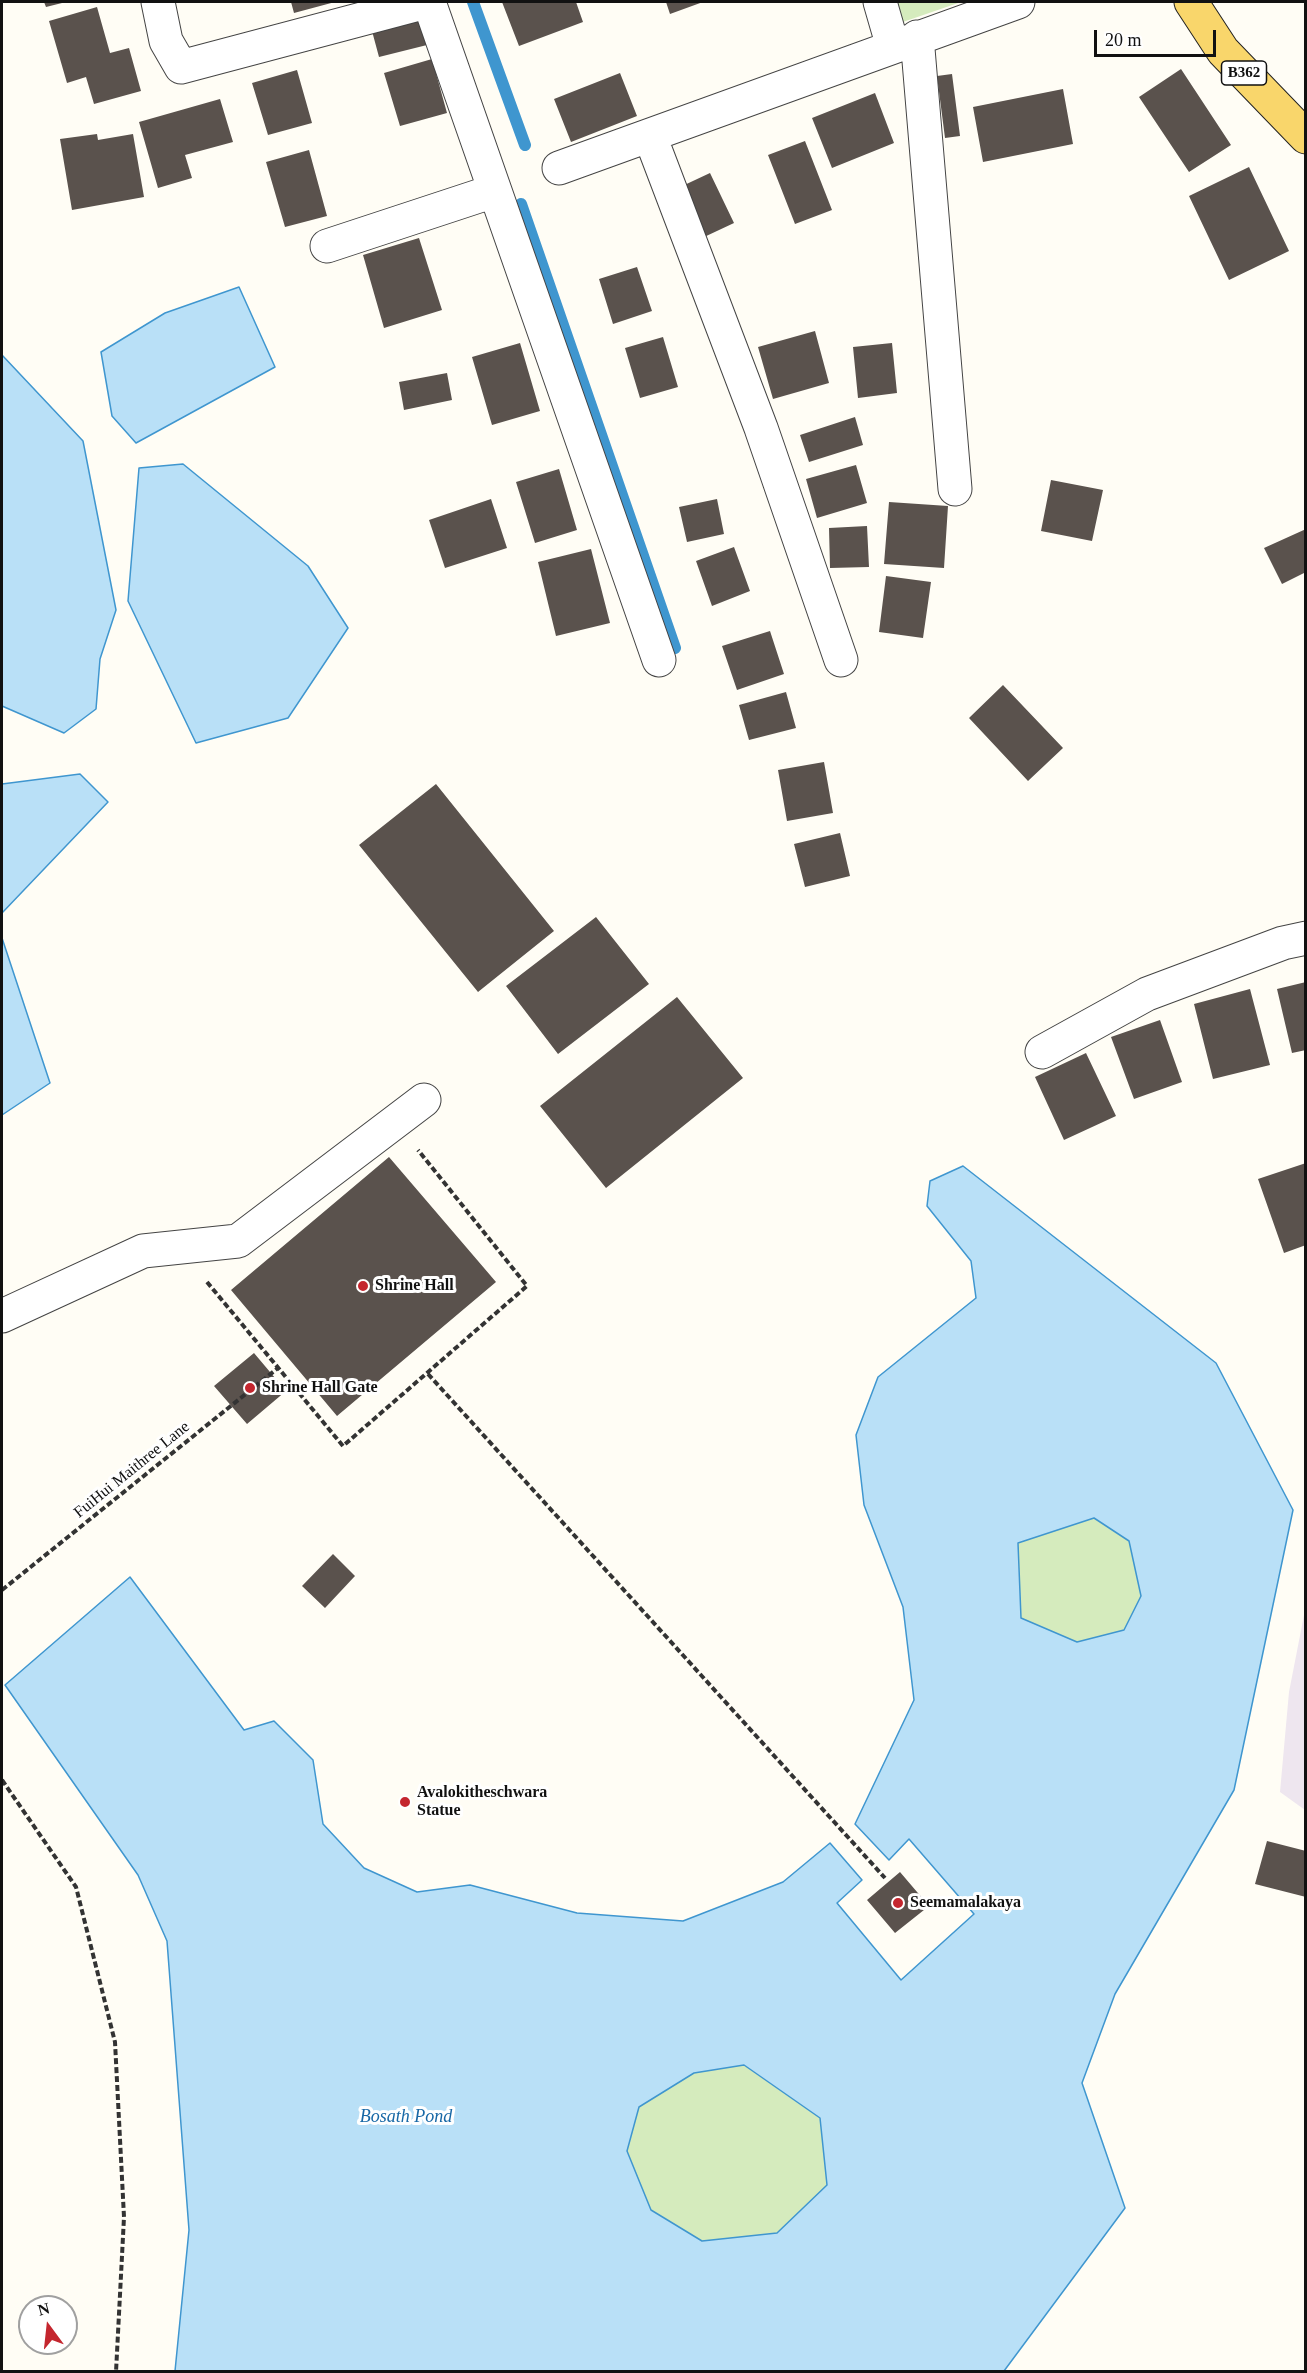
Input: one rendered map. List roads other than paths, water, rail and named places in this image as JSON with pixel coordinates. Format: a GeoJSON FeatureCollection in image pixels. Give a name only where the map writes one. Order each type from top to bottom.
{"type":"FeatureCollection","features":[{"type":"Feature","properties":{"kind":"main road","name":"B362"},"geometry":{"type":"LineString","coordinates":[[1191,2],[1223,51],[1305,137]]}},
{"type":"Feature","properties":{"kind":"street"},"geometry":{"type":"LineString","coordinates":[[158,2],[166,41],[180,67],[428,2],[659,660]]}},
{"type":"Feature","properties":{"kind":"street"},"geometry":{"type":"LineString","coordinates":[[880,2],[905,42],[956,489]]}},
{"type":"Feature","properties":{"kind":"street"},"geometry":{"type":"LineString","coordinates":[[559,168],[1018,2]]}},
{"type":"Feature","properties":{"kind":"street"},"geometry":{"type":"LineString","coordinates":[[650,136],[761,428],[842,660]]}},
{"type":"Feature","properties":{"kind":"street"},"geometry":{"type":"LineString","coordinates":[[327,246],[494,191]]}},
{"type":"Feature","properties":{"kind":"street"},"geometry":{"type":"LineString","coordinates":[[1042,1052],[1147,994],[1305,938]]}},
{"type":"Feature","properties":{"kind":"street"},"geometry":{"type":"LineString","coordinates":[[2,1316],[143,1251],[238,1241],[424,1100]]}},
{"type":"Feature","properties":{"kind":"water"},"geometry":{"type":"Polygon","coordinates":[[[239,287],[275,367],[136,443],[112,416],[101,352],[165,313],[239,287]]]}},
{"type":"Feature","properties":{"kind":"water"},"geometry":{"type":"Polygon","coordinates":[[[2,355],[83,441],[116,610],[100,659],[96,709],[64,733],[2,706],[2,355]]]}},
{"type":"Feature","properties":{"kind":"water"},"geometry":{"type":"Polygon","coordinates":[[[183,464],[308,566],[348,628],[288,718],[196,743],[128,601],[139,468],[183,464]]]}},
{"type":"Feature","properties":{"kind":"water"},"geometry":{"type":"Polygon","coordinates":[[[80,774],[108,802],[2,913],[2,784],[80,774]]]}},
{"type":"Feature","properties":{"kind":"water"},"geometry":{"type":"Polygon","coordinates":[[[2,938],[50,1083],[2,1115],[2,938]]]}},
{"type":"Feature","properties":{"kind":"water","name":"Bosath Pond"},"geometry":{"type":"Polygon","coordinates":[[[963,1166],[1216,1363],[1293,1510],[1234,1790],[1115,1994],[1082,2083],[1125,2208],[1004,2371],[175,2371],[189,2230],[167,1941],[138,1875],[5,1685],[130,1577],[244,1730],[274,1721],[313,1760],[323,1824],[364,1868],[417,1892],[470,1885],[577,1913],[683,1921],[783,1882],[830,1843],[862,1880],[837,1903],[901,1980],[974,1914],[909,1839],[889,1860],[855,1824],[914,1700],[903,1607],[864,1505],[856,1435],[878,1377],[976,1298],[971,1261],[927,1206],[930,1181],[963,1166]],[[1094,1518],[1018,1543],[1021,1618],[1077,1642],[1124,1630],[1141,1596],[1129,1541],[1094,1518]],[[744,2065],[694,2073],[639,2107],[627,2151],[651,2210],[702,2241],[777,2233],[827,2185],[820,2118],[744,2065]]]}},
{"type":"Feature","properties":{"kind":"waterway"},"geometry":{"type":"LineString","coordinates":[[473,2],[525,145]]}},
{"type":"Feature","properties":{"kind":"waterway"},"geometry":{"type":"LineString","coordinates":[[521,204],[675,648]]}},
{"type":"Feature","properties":{"kind":"place","name":"Shrine Hall"},"geometry":{"type":"Point","coordinates":[363,1286]}},
{"type":"Feature","properties":{"kind":"place","name":"Shrine Hall Gate"},"geometry":{"type":"Point","coordinates":[250,1388]}},
{"type":"Feature","properties":{"kind":"place","name":"Avalokitheschwara Statue"},"geometry":{"type":"Point","coordinates":[405,1802]}},
{"type":"Feature","properties":{"kind":"place","name":"Seemamalakaya"},"geometry":{"type":"Point","coordinates":[898,1903]}}]}
